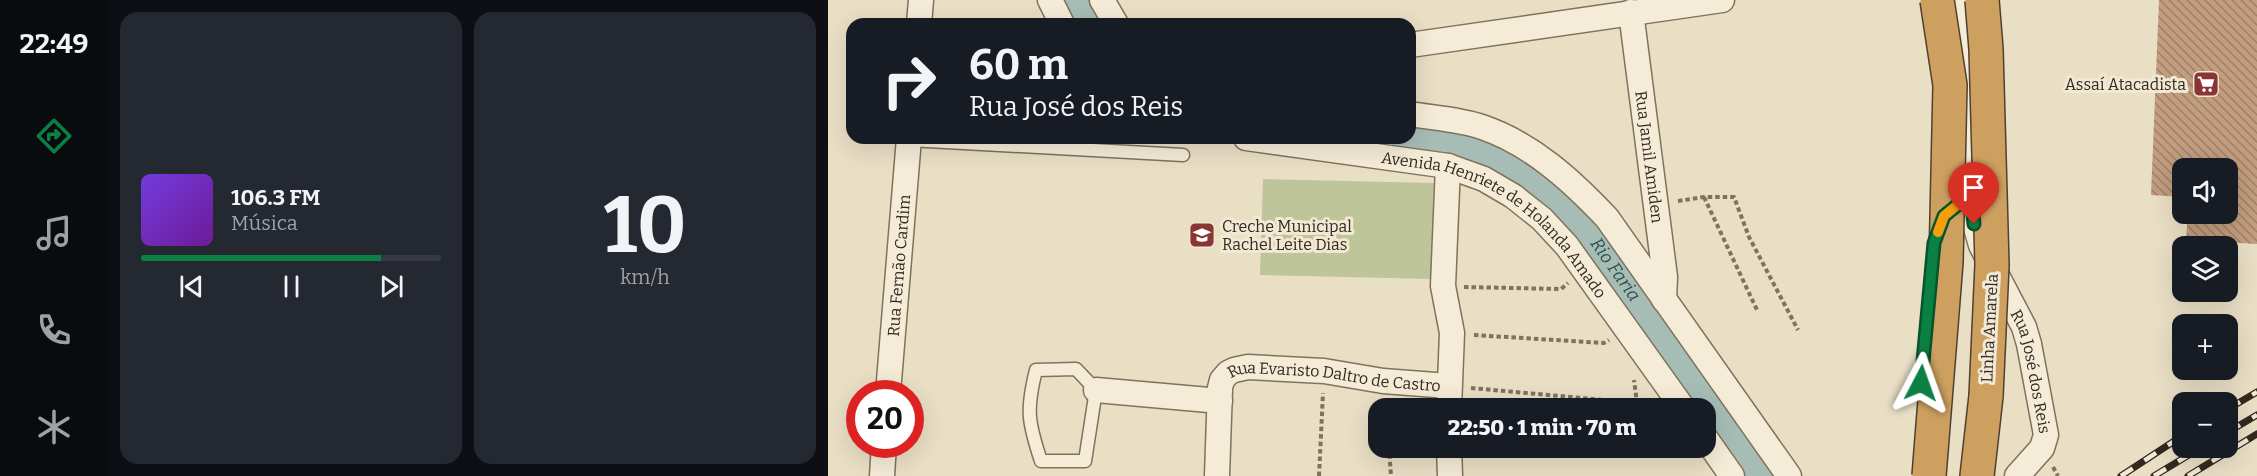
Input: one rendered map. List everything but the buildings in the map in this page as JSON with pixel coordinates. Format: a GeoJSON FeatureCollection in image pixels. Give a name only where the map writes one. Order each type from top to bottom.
{"type":"FeatureCollection","features":[{"type":"Feature","properties":{"kind":"highway"},"geometry":{"type":"LineString","coordinates":[[1929,476],[1946,262],[1950,85],[1938,0]]}},
{"type":"Feature","properties":{"kind":"highway","name":"Linha Amarela"},"geometry":{"type":"LineString","coordinates":[[1977,476],[1986,396],[1992,265],[1982,0]]}},
{"type":"Feature","properties":{"kind":"street"},"geometry":{"type":"LineString","coordinates":[[920,18],[921,0]]}},
{"type":"Feature","properties":{"kind":"street"},"geometry":{"type":"LineString","coordinates":[[1050,0],[1059,18]]}},
{"type":"Feature","properties":{"kind":"street"},"geometry":{"type":"LineString","coordinates":[[1102,0],[1112,18]]}},
{"type":"Feature","properties":{"kind":"street"},"geometry":{"type":"LineString","coordinates":[[1416,44],[1722,0]]}},
{"type":"Feature","properties":{"kind":"street","name":"Rua José dos Reis"},"geometry":{"type":"LineString","coordinates":[[1964,0],[1971,211],[1981,245],[2024,327],[2044,426],[2044,444],[2017,476]]}},
{"type":"Feature","properties":{"kind":"street","name":"Rua Jamil Amiden"},"geometry":{"type":"LineString","coordinates":[[1631,12],[1665,277],[1664,300]]}},
{"type":"Feature","properties":{"kind":"street"},"geometry":{"type":"LineString","coordinates":[[1416,115],[1483,127],[1550,164],[1580,189],[1607,218],[1789,476]]}},
{"type":"Feature","properties":{"kind":"street","name":"Rua Fernão Cardim"},"geometry":{"type":"LineString","coordinates":[[889,380],[909,144]]}},
{"type":"Feature","properties":{"kind":"street","name":"Avenida Henriete de Holanda Amado"},"geometry":{"type":"LineString","coordinates":[[1289,144],[1448,166],[1484,179],[1513,196],[1542,219],[1567,246],[1676,398]]}},
{"type":"Feature","properties":{"kind":"street"},"geometry":{"type":"LineString","coordinates":[[1448,166],[1443,286],[1452,333],[1449,397]]}},
{"type":"Feature","properties":{"kind":"street","name":"Rua Evaristo Daltro de Castro"},"geometry":{"type":"LineString","coordinates":[[1217,476],[1222,380],[1234,370],[1248,368],[1324,371],[1383,381],[1449,397]]}},
{"type":"Feature","properties":{"kind":"street"},"geometry":{"type":"LineString","coordinates":[[1096,390],[1220,401]]}},
{"type":"Feature","properties":{"kind":"street"},"geometry":{"type":"LineString","coordinates":[[882,476],[883,458]]}},
{"type":"Feature","properties":{"kind":"street"},"geometry":{"type":"LineString","coordinates":[[1449,458],[1450,476]]}},
{"type":"Feature","properties":{"kind":"street"},"geometry":{"type":"LineString","coordinates":[[1713,458],[1732,476]]}},
{"type":"Feature","properties":{"kind":"lane"},"geometry":{"type":"LineString","coordinates":[[994,144],[1182,155]]}},
{"type":"Feature","properties":{"kind":"lane"},"geometry":{"type":"LineString","coordinates":[[1933,253],[1944,216],[1971,194]]}},
{"type":"Feature","properties":{"kind":"lane"},"geometry":{"type":"LineString","coordinates":[[1076,369],[1096,390],[1085,461],[1041,461],[1031,431],[1028,402],[1036,370],[1076,369]]}},
{"type":"Feature","properties":{"kind":"path"},"geometry":{"type":"LineString","coordinates":[[1656,205],[1704,197],[1734,197],[1749,237],[1798,330]]}},
{"type":"Feature","properties":{"kind":"path"},"geometry":{"type":"LineString","coordinates":[[1704,197],[1757,310]]}},
{"type":"Feature","properties":{"kind":"path"},"geometry":{"type":"LineString","coordinates":[[1443,286],[1561,289],[1583,270]]}},
{"type":"Feature","properties":{"kind":"path"},"geometry":{"type":"LineString","coordinates":[[1452,333],[1604,343],[1626,329]]}},
{"type":"Feature","properties":{"kind":"path","name":"Rua Evaristo Daltro de Castro"},"geometry":{"type":"LineString","coordinates":[[1449,397],[1637,403],[1632,368],[1644,355]]}},
{"type":"Feature","properties":{"kind":"path"},"geometry":{"type":"LineString","coordinates":[[1319,476],[1324,371]]}},
{"type":"Feature","properties":{"kind":"path"},"geometry":{"type":"LineString","coordinates":[[1390,458],[1391,476]]}},
{"type":"Feature","properties":{"kind":"green space"},"geometry":{"type":"Polygon","coordinates":[[[1263,179],[1434,183],[1431,279],[1260,275],[1263,179]]]}},
{"type":"Feature","properties":{"kind":"waterway","name":"Rio Faria"},"geometry":{"type":"LineString","coordinates":[[1077,0],[1083,18]]}},
{"type":"Feature","properties":{"kind":"waterway","name":"Rio Faria"},"geometry":{"type":"LineString","coordinates":[[1416,139],[1462,147],[1513,167],[1560,200],[1594,239],[1761,476]]}},
{"type":"Feature","properties":{"kind":"railway"},"geometry":{"type":"LineString","coordinates":[[2238,403],[2257,392]]}},
{"type":"Feature","properties":{"kind":"railway"},"geometry":{"type":"LineString","coordinates":[[2238,426],[2257,415]]}},
{"type":"Feature","properties":{"kind":"railway"},"geometry":{"type":"LineString","coordinates":[[2188,476],[2257,434]]}},
{"type":"Feature","properties":{"kind":"railway"},"geometry":{"type":"LineString","coordinates":[[2121,476],[2172,443]]}},
{"type":"Feature","properties":{"kind":"railway"},"geometry":{"type":"LineString","coordinates":[[2154,476],[2184,458]]}},
{"type":"Feature","properties":{"kind":"slow traffic"},"geometry":{"type":"LineString","coordinates":[[1938,232],[1944,216],[1954,205],[1967,197]]}},
{"type":"Feature","properties":{"kind":"place","name":"Assaí Atacadista"},"geometry":{"type":"Point","coordinates":[2206,84]}},
{"type":"Feature","properties":{"kind":"place","name":"Creche Municipal Rachel Leite Dias"},"geometry":{"type":"Point","coordinates":[1202,235]}},
{"type":"Feature","properties":{"kind":"route"},"geometry":{"type":"LineString","coordinates":[[1921,383],[1927,303],[1934,243],[1938,229],[1944,216],[1954,205],[1971,194],[1974,224]]}}]}
